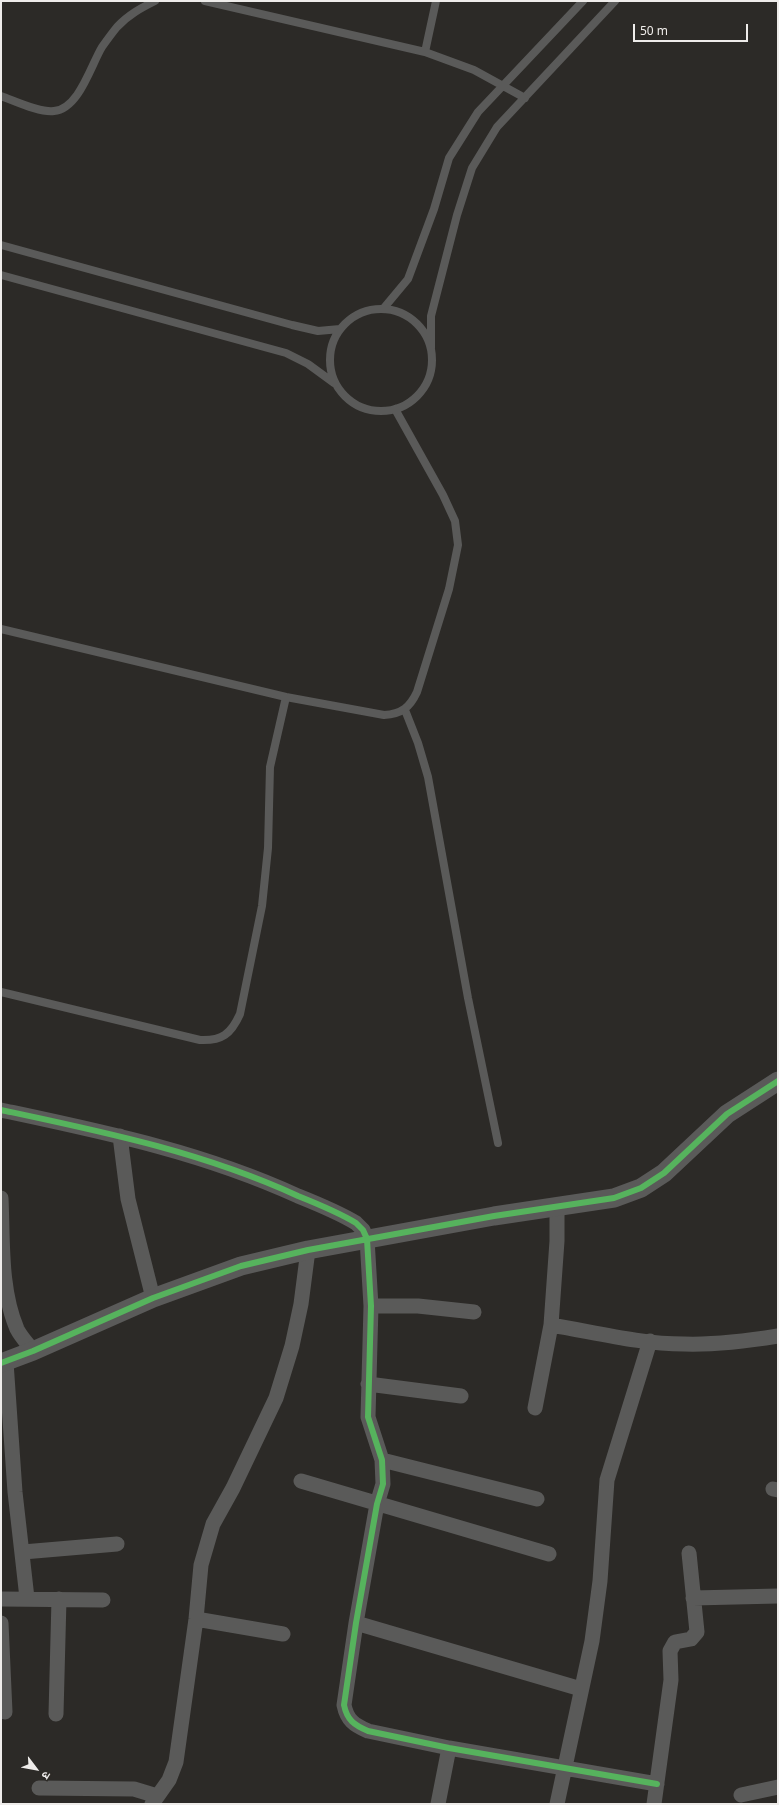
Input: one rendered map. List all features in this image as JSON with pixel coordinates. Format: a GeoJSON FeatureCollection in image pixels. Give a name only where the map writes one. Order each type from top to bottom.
{"type":"FeatureCollection","features":[{"type":"Feature","properties":{"kind":"street"},"geometry":{"type":"LineString","coordinates":[[27,1598],[3,1363],[153,1298],[241,1266],[308,1250],[494,1216],[557,1208],[614,1198],[641,1188],[664,1173],[727,1114],[778,1081]]}},
{"type":"Feature","properties":{"kind":"street"},"geometry":{"type":"LineString","coordinates":[[1,1110],[120,1136],[188,1154],[258,1178],[348,1218],[363,1230],[367,1240],[371,1306],[368,1417],[382,1460],[383,1484],[377,1504],[356,1623],[344,1705],[346,1716],[355,1725],[368,1731],[449,1748],[657,1784]]}},
{"type":"Feature","properties":{"kind":"street"},"geometry":{"type":"LineString","coordinates":[[120,1136],[128,1199],[153,1298]]}},
{"type":"Feature","properties":{"kind":"street"},"geometry":{"type":"LineString","coordinates":[[1,1198],[5,1282],[9,1308],[18,1330],[33,1351]]}},
{"type":"Feature","properties":{"kind":"street"},"geometry":{"type":"LineString","coordinates":[[535,1408],[551,1325],[557,1242],[557,1208]]}},
{"type":"Feature","properties":{"kind":"street"},"geometry":{"type":"LineString","coordinates":[[39,1788],[134,1789],[154,1800],[169,1780],[176,1762],[196,1619],[200,1565],[213,1524],[233,1488],[276,1398],[289,1353],[300,1304],[308,1250]]}},
{"type":"Feature","properties":{"kind":"street"},"geometry":{"type":"LineString","coordinates":[[371,1306],[418,1306],[474,1312]]}},
{"type":"Feature","properties":{"kind":"street"},"geometry":{"type":"LineString","coordinates":[[551,1325],[650,1341],[683,1344],[722,1343],[778,1336]]}},
{"type":"Feature","properties":{"kind":"street"},"geometry":{"type":"LineString","coordinates":[[557,1804],[592,1641],[600,1581],[607,1480],[650,1341]]}},
{"type":"Feature","properties":{"kind":"street"},"geometry":{"type":"LineString","coordinates":[[368,1384],[461,1396]]}},
{"type":"Feature","properties":{"kind":"street"},"geometry":{"type":"LineString","coordinates":[[382,1460],[537,1499]]}},
{"type":"Feature","properties":{"kind":"street"},"geometry":{"type":"LineString","coordinates":[[301,1481],[549,1554]]}},
{"type":"Feature","properties":{"kind":"street"},"geometry":{"type":"LineString","coordinates":[[23,1552],[117,1544]]}},
{"type":"Feature","properties":{"kind":"street"},"geometry":{"type":"LineString","coordinates":[[654,1804],[671,1680],[670,1651],[675,1642],[680,1639],[691,1639],[697,1632],[689,1553]]}},
{"type":"Feature","properties":{"kind":"street"},"geometry":{"type":"LineString","coordinates":[[693,1598],[778,1596]]}},
{"type":"Feature","properties":{"kind":"street"},"geometry":{"type":"LineString","coordinates":[[1,1599],[27,1598],[103,1600]]}},
{"type":"Feature","properties":{"kind":"street"},"geometry":{"type":"LineString","coordinates":[[56,1714],[59,1599]]}},
{"type":"Feature","properties":{"kind":"street"},"geometry":{"type":"LineString","coordinates":[[196,1619],[284,1634]]}},
{"type":"Feature","properties":{"kind":"street"},"geometry":{"type":"LineString","coordinates":[[1,1623],[6,1712]]}},
{"type":"Feature","properties":{"kind":"street"},"geometry":{"type":"LineString","coordinates":[[356,1623],[581,1689]]}},
{"type":"Feature","properties":{"kind":"street"},"geometry":{"type":"LineString","coordinates":[[438,1804],[449,1748]]}},
{"type":"Feature","properties":{"kind":"street"},"geometry":{"type":"LineString","coordinates":[[741,1795],[778,1787]]}},
{"type":"Feature","properties":{"kind":"lane"},"geometry":{"type":"LineString","coordinates":[[1,96],[41,109],[54,111],[68,106],[76,96],[102,47],[118,26],[135,10],[155,1]]}},
{"type":"Feature","properties":{"kind":"lane"},"geometry":{"type":"LineString","coordinates":[[205,1],[425,52],[474,70],[525,98]]}},
{"type":"Feature","properties":{"kind":"lane"},"geometry":{"type":"LineString","coordinates":[[425,52],[436,1]]}},
{"type":"Feature","properties":{"kind":"lane"},"geometry":{"type":"LineString","coordinates":[[383,309],[408,280],[434,209],[449,158],[478,112],[584,1]]}},
{"type":"Feature","properties":{"kind":"lane"},"geometry":{"type":"LineString","coordinates":[[1,275],[286,353],[308,364],[334,383],[352,403],[364,409],[382,412],[396,410],[412,402],[423,389],[431,373],[431,316],[457,215],[472,168],[497,127],[615,1]]}},
{"type":"Feature","properties":{"kind":"lane"},"geometry":{"type":"LineString","coordinates":[[1,245],[292,325],[318,331],[340,329]]}},
{"type":"Feature","properties":{"kind":"lane"},"geometry":{"type":"LineString","coordinates":[[334,383],[330,366],[332,345],[340,329],[351,319],[367,311],[383,309],[400,313],[415,321],[426,335],[431,348]]}},
{"type":"Feature","properties":{"kind":"lane"},"geometry":{"type":"LineString","coordinates":[[1,629],[286,697],[384,715],[395,714],[405,710],[418,692],[449,589],[458,545],[455,521],[396,410]]}},
{"type":"Feature","properties":{"kind":"lane"},"geometry":{"type":"LineString","coordinates":[[1,992],[200,1040],[212,1041],[225,1036],[234,1027],[240,1014],[262,906],[268,848],[270,767],[286,697]]}},
{"type":"Feature","properties":{"kind":"lane"},"geometry":{"type":"LineString","coordinates":[[405,710],[418,743],[428,777],[468,998],[498,1144]]}},
{"type":"Feature","properties":{"kind":"cycle path"},"geometry":{"type":"LineString","coordinates":[[1,1363],[33,1351],[153,1298],[241,1266],[308,1250],[494,1216],[614,1198],[641,1188],[664,1173],[727,1114],[778,1081]]}},
{"type":"Feature","properties":{"kind":"cycle path"},"geometry":{"type":"LineString","coordinates":[[1,1110],[115,1135],[189,1155],[226,1167],[328,1208],[356,1223],[363,1230],[367,1239],[371,1306],[368,1417],[382,1460],[383,1484],[377,1504],[356,1623],[344,1705],[347,1715],[355,1724],[368,1731],[449,1748],[657,1784]]}}]}
